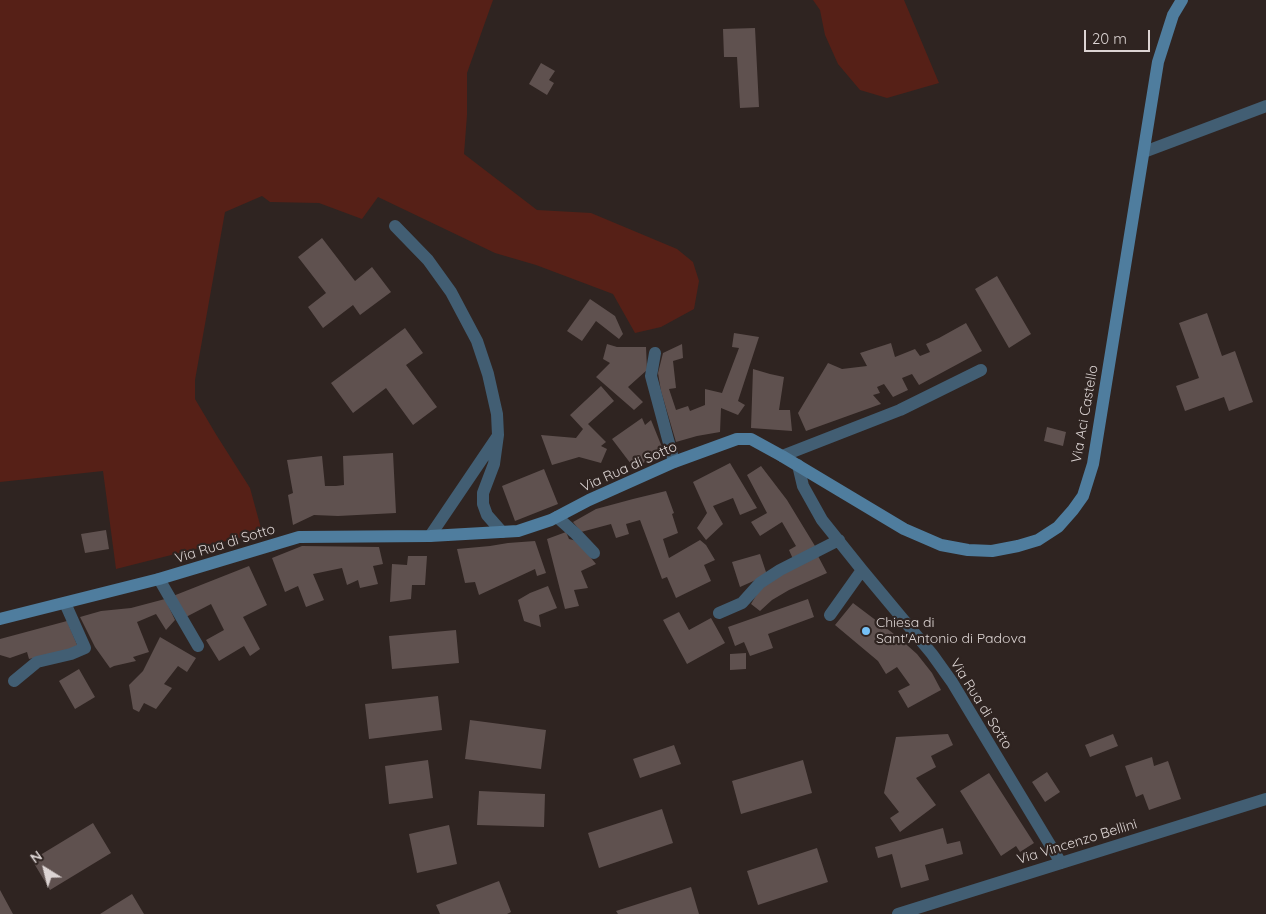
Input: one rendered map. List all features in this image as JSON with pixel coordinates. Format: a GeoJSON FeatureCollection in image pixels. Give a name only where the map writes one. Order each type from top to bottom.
{"type":"FeatureCollection","features":[{"type":"Feature","properties":{"kind":"street","name":"Via Aci Castello"},"geometry":{"type":"LineString","coordinates":[[798,465],[904,529],[941,545],[968,550],[992,551],[1038,540],[1058,527],[1073,510],[1083,496],[1093,464],[1158,62],[1173,16],[1182,0]]}},
{"type":"Feature","properties":{"kind":"street"},"geometry":{"type":"LineString","coordinates":[[1144,152],[1266,106]]}},
{"type":"Feature","properties":{"kind":"street"},"geometry":{"type":"LineString","coordinates":[[395,226],[428,260],[450,292],[477,341],[488,374],[497,414],[498,435],[494,464],[483,493],[483,504],[487,515],[502,532]]}},
{"type":"Feature","properties":{"kind":"street"},"geometry":{"type":"LineString","coordinates":[[655,353],[651,376],[674,462]]}},
{"type":"Feature","properties":{"kind":"street"},"geometry":{"type":"LineString","coordinates":[[782,456],[900,410],[981,370]]}},
{"type":"Feature","properties":{"kind":"street"},"geometry":{"type":"LineString","coordinates":[[430,536],[498,435]]}},
{"type":"Feature","properties":{"kind":"street","name":"Via Rua di Sotto"},"geometry":{"type":"LineString","coordinates":[[0,619],[159,579],[299,537],[430,536],[518,531],[557,517],[589,500],[674,462],[737,439],[751,439],[798,465],[803,486],[822,520],[932,654],[952,682],[1061,863]]}},
{"type":"Feature","properties":{"kind":"street"},"geometry":{"type":"LineString","coordinates":[[557,517],[594,553]]}},
{"type":"Feature","properties":{"kind":"street"},"geometry":{"type":"LineString","coordinates":[[719,613],[742,603],[760,583],[780,570],[838,540]]}},
{"type":"Feature","properties":{"kind":"street"},"geometry":{"type":"LineString","coordinates":[[830,615],[862,570]]}},
{"type":"Feature","properties":{"kind":"street"},"geometry":{"type":"LineString","coordinates":[[159,579],[198,646]]}},
{"type":"Feature","properties":{"kind":"street"},"geometry":{"type":"LineString","coordinates":[[14,681],[37,662],[71,654],[85,648],[65,603]]}},
{"type":"Feature","properties":{"kind":"street","name":"Via Vincenzo Bellini"},"geometry":{"type":"LineString","coordinates":[[898,914],[1266,799]]}},
{"type":"Feature","properties":{"kind":"shaded area"},"geometry":{"type":"Polygon","coordinates":[[[0,0],[493,0],[467,73],[467,115],[464,154],[537,210],[591,213],[677,249],[693,262],[699,281],[694,309],[661,327],[635,333],[613,294],[536,265],[495,253],[378,197],[362,219],[319,203],[270,202],[262,196],[225,212],[195,380],[195,399],[250,488],[262,532],[116,569],[103,471],[0,482],[0,0]]]}},
{"type":"Feature","properties":{"kind":"shaded area"},"geometry":{"type":"Polygon","coordinates":[[[813,0],[904,0],[939,83],[887,98],[860,90],[838,64],[825,35],[820,10],[813,0]]]}},
{"type":"Feature","properties":{"kind":"building"},"geometry":{"type":"Polygon","coordinates":[[[755,28],[759,107],[740,108],[737,57],[724,57],[723,29],[755,28]]]}},
{"type":"Feature","properties":{"kind":"building"},"geometry":{"type":"Polygon","coordinates":[[[541,63],[555,71],[549,80],[554,83],[547,95],[529,84],[541,63]]]}},
{"type":"Feature","properties":{"kind":"building"},"geometry":{"type":"Polygon","coordinates":[[[322,238],[355,281],[372,267],[391,292],[360,315],[353,305],[323,328],[308,307],[326,293],[298,257],[322,238]]]}},
{"type":"Feature","properties":{"kind":"building"},"geometry":{"type":"Polygon","coordinates":[[[997,276],[1031,334],[1009,348],[975,289],[997,276]]]}},
{"type":"Feature","properties":{"kind":"building"},"geometry":{"type":"Polygon","coordinates":[[[590,299],[615,316],[623,334],[619,339],[596,321],[582,341],[567,331],[590,299]]]}},
{"type":"Feature","properties":{"kind":"building"},"geometry":{"type":"Polygon","coordinates":[[[1207,313],[1222,356],[1235,351],[1253,402],[1229,411],[1224,397],[1185,411],[1176,386],[1199,378],[1179,323],[1207,313]]]}},
{"type":"Feature","properties":{"kind":"building"},"geometry":{"type":"Polygon","coordinates":[[[966,323],[982,351],[919,385],[912,374],[902,378],[908,390],[893,397],[884,384],[877,387],[880,393],[873,395],[881,404],[806,431],[798,413],[828,363],[842,369],[867,366],[860,353],[891,343],[895,357],[915,349],[920,356],[930,352],[926,344],[966,323]]]}},
{"type":"Feature","properties":{"kind":"building"},"geometry":{"type":"Polygon","coordinates":[[[405,328],[423,353],[406,365],[437,407],[413,425],[386,388],[353,413],[331,383],[405,328]]]}},
{"type":"Feature","properties":{"kind":"building"},"geometry":{"type":"Polygon","coordinates":[[[734,333],[759,337],[738,401],[745,405],[738,415],[721,408],[720,432],[676,442],[661,391],[658,373],[663,353],[682,344],[683,358],[673,361],[676,388],[669,389],[676,410],[688,406],[690,411],[705,405],[705,389],[722,393],[739,348],[732,347],[734,333]]]}},
{"type":"Feature","properties":{"kind":"building"},"geometry":{"type":"Polygon","coordinates":[[[607,344],[617,347],[646,347],[647,370],[628,387],[643,402],[634,410],[596,377],[610,363],[603,359],[607,344]]]}},
{"type":"Feature","properties":{"kind":"building"},"geometry":{"type":"Polygon","coordinates":[[[753,369],[784,377],[779,410],[790,410],[792,431],[751,428],[753,369]]]}},
{"type":"Feature","properties":{"kind":"building"},"geometry":{"type":"Polygon","coordinates":[[[601,386],[614,401],[588,424],[606,442],[601,446],[607,449],[601,463],[579,457],[552,465],[541,435],[576,438],[583,429],[570,415],[601,386]]]}},
{"type":"Feature","properties":{"kind":"building"},"geometry":{"type":"Polygon","coordinates":[[[642,418],[645,425],[651,420],[664,452],[634,468],[612,439],[642,418]]]}},
{"type":"Feature","properties":{"kind":"building"},"geometry":{"type":"Polygon","coordinates":[[[1047,427],[1066,432],[1063,446],[1044,441],[1047,427]]]}},
{"type":"Feature","properties":{"kind":"building"},"geometry":{"type":"Polygon","coordinates":[[[393,453],[396,513],[338,516],[314,515],[293,525],[288,495],[293,493],[287,460],[322,456],[325,486],[336,486],[344,485],[343,456],[393,453]]]}},
{"type":"Feature","properties":{"kind":"building"},"geometry":{"type":"Polygon","coordinates":[[[730,463],[757,508],[740,515],[733,498],[713,506],[723,524],[706,540],[697,528],[707,513],[693,482],[730,463]]]}},
{"type":"Feature","properties":{"kind":"building"},"geometry":{"type":"Polygon","coordinates":[[[761,466],[787,500],[815,546],[793,559],[789,550],[796,546],[782,522],[760,536],[751,522],[767,513],[747,475],[761,466]]]}},
{"type":"Feature","properties":{"kind":"building"},"geometry":{"type":"Polygon","coordinates":[[[544,469],[558,504],[515,521],[502,486],[544,469]]]}},
{"type":"Feature","properties":{"kind":"building"},"geometry":{"type":"Polygon","coordinates":[[[666,491],[674,513],[672,514],[678,533],[663,539],[669,558],[700,540],[706,545],[715,560],[704,565],[711,581],[676,598],[667,577],[662,579],[640,520],[626,524],[629,534],[616,538],[611,524],[581,532],[573,522],[596,509],[666,491]]]}},
{"type":"Feature","properties":{"kind":"building"},"geometry":{"type":"Polygon","coordinates":[[[106,530],[109,549],[85,553],[81,534],[106,530]]]}},
{"type":"Feature","properties":{"kind":"building"},"geometry":{"type":"Polygon","coordinates":[[[566,532],[569,539],[577,541],[596,564],[581,571],[588,588],[574,590],[579,606],[565,609],[547,539],[566,532]]]}},
{"type":"Feature","properties":{"kind":"building"},"geometry":{"type":"Polygon","coordinates":[[[535,541],[546,573],[537,576],[535,569],[479,595],[475,582],[465,583],[457,549],[535,541]]]}},
{"type":"Feature","properties":{"kind":"building"},"geometry":{"type":"Polygon","coordinates":[[[302,546],[379,547],[383,564],[373,566],[378,584],[360,588],[358,580],[347,585],[342,568],[313,574],[324,600],[306,607],[298,586],[285,592],[272,558],[302,546]]]}},
{"type":"Feature","properties":{"kind":"building"},"geometry":{"type":"Polygon","coordinates":[[[760,554],[767,575],[740,587],[732,562],[760,554]]]}},
{"type":"Feature","properties":{"kind":"building"},"geometry":{"type":"Polygon","coordinates":[[[408,556],[427,556],[425,585],[412,585],[411,599],[390,602],[392,564],[407,565],[408,556]]]}},
{"type":"Feature","properties":{"kind":"building"},"geometry":{"type":"Polygon","coordinates":[[[818,556],[827,573],[789,590],[772,600],[760,611],[751,604],[763,584],[818,556]]]}},
{"type":"Feature","properties":{"kind":"building"},"geometry":{"type":"Polygon","coordinates":[[[249,566],[267,605],[243,617],[260,649],[250,656],[244,646],[219,661],[206,640],[224,630],[211,604],[186,617],[173,596],[249,566]]]}},
{"type":"Feature","properties":{"kind":"building"},"geometry":{"type":"Polygon","coordinates":[[[548,586],[557,608],[539,615],[541,627],[524,621],[518,600],[548,586]]]}},
{"type":"Feature","properties":{"kind":"building"},"geometry":{"type":"Polygon","coordinates":[[[165,599],[175,620],[166,630],[156,614],[137,622],[149,652],[133,657],[136,661],[110,668],[95,647],[80,617],[101,611],[131,608],[165,599]]]}},
{"type":"Feature","properties":{"kind":"building"},"geometry":{"type":"Polygon","coordinates":[[[808,599],[814,617],[768,634],[773,648],[750,656],[744,642],[735,646],[728,627],[808,599]]]}},
{"type":"Feature","properties":{"kind":"building"},"geometry":{"type":"Polygon","coordinates":[[[853,603],[917,654],[932,673],[941,690],[908,708],[898,691],[910,685],[897,667],[886,674],[878,661],[835,625],[853,603]]]}},
{"type":"Feature","properties":{"kind":"building"},"geometry":{"type":"Polygon","coordinates":[[[679,612],[689,630],[711,618],[725,643],[687,664],[663,620],[679,612]]]}},
{"type":"Feature","properties":{"kind":"building"},"geometry":{"type":"Polygon","coordinates":[[[67,621],[78,647],[29,659],[27,652],[10,658],[0,655],[0,639],[67,621]]]}},
{"type":"Feature","properties":{"kind":"building"},"geometry":{"type":"Polygon","coordinates":[[[456,630],[459,663],[392,669],[389,636],[456,630]]]}},
{"type":"Feature","properties":{"kind":"building"},"geometry":{"type":"Polygon","coordinates":[[[160,637],[196,658],[187,672],[178,666],[164,684],[172,688],[156,709],[144,703],[139,712],[133,709],[129,685],[143,671],[160,637]]]}},
{"type":"Feature","properties":{"kind":"building"},"geometry":{"type":"Polygon","coordinates":[[[746,653],[746,669],[730,670],[730,654],[746,653]]]}},
{"type":"Feature","properties":{"kind":"building"},"geometry":{"type":"Polygon","coordinates":[[[79,669],[95,697],[75,709],[59,681],[79,669]]]}},
{"type":"Feature","properties":{"kind":"building"},"geometry":{"type":"Polygon","coordinates":[[[438,696],[442,730],[369,739],[365,704],[438,696]]]}},
{"type":"Feature","properties":{"kind":"building"},"geometry":{"type":"Polygon","coordinates":[[[470,720],[546,730],[541,769],[465,759],[470,720]]]}},
{"type":"Feature","properties":{"kind":"building"},"geometry":{"type":"Polygon","coordinates":[[[948,734],[953,745],[931,756],[936,767],[916,778],[936,805],[900,832],[890,818],[899,812],[884,793],[896,737],[948,734]]]}},
{"type":"Feature","properties":{"kind":"building"},"geometry":{"type":"Polygon","coordinates":[[[1113,734],[1118,746],[1090,757],[1085,745],[1113,734]]]}},
{"type":"Feature","properties":{"kind":"building"},"geometry":{"type":"Polygon","coordinates":[[[674,745],[681,764],[640,778],[633,759],[674,745]]]}},
{"type":"Feature","properties":{"kind":"building"},"geometry":{"type":"Polygon","coordinates":[[[1152,757],[1154,766],[1168,761],[1181,799],[1149,810],[1143,794],[1136,797],[1125,766],[1152,757]]]}},
{"type":"Feature","properties":{"kind":"building"},"geometry":{"type":"Polygon","coordinates":[[[428,760],[433,798],[389,804],[385,766],[428,760]]]}},
{"type":"Feature","properties":{"kind":"building"},"geometry":{"type":"Polygon","coordinates":[[[803,760],[812,793],[741,814],[732,781],[803,760]]]}},
{"type":"Feature","properties":{"kind":"building"},"geometry":{"type":"Polygon","coordinates":[[[1047,772],[1060,792],[1045,802],[1032,782],[1047,772]]]}},
{"type":"Feature","properties":{"kind":"building"},"geometry":{"type":"Polygon","coordinates":[[[989,773],[1034,843],[1020,852],[1016,846],[1001,856],[960,791],[989,773]]]}},
{"type":"Feature","properties":{"kind":"building"},"geometry":{"type":"Polygon","coordinates":[[[479,791],[545,794],[544,827],[477,825],[479,791]]]}},
{"type":"Feature","properties":{"kind":"building"},"geometry":{"type":"Polygon","coordinates":[[[662,809],[673,843],[599,868],[588,833],[662,809]]]}},
{"type":"Feature","properties":{"kind":"building"},"geometry":{"type":"Polygon","coordinates":[[[93,823],[111,853],[50,890],[32,860],[93,823]]]}},
{"type":"Feature","properties":{"kind":"building"},"geometry":{"type":"Polygon","coordinates":[[[449,825],[457,864],[417,873],[409,834],[449,825]]]}},
{"type":"Feature","properties":{"kind":"building"},"geometry":{"type":"Polygon","coordinates":[[[943,828],[947,844],[960,841],[963,854],[925,865],[929,880],[901,888],[892,854],[878,858],[875,847],[943,828]]]}},
{"type":"Feature","properties":{"kind":"building"},"geometry":{"type":"Polygon","coordinates":[[[817,848],[828,882],[758,905],[747,871],[817,848]]]}},
{"type":"Feature","properties":{"kind":"building"},"geometry":{"type":"Polygon","coordinates":[[[499,881],[511,912],[507,914],[440,914],[436,905],[499,881]]]}},
{"type":"Feature","properties":{"kind":"building"},"geometry":{"type":"Polygon","coordinates":[[[691,887],[699,914],[618,914],[616,911],[691,887]]]}},
{"type":"Feature","properties":{"kind":"building"},"geometry":{"type":"Polygon","coordinates":[[[0,890],[13,914],[0,914],[0,890]]]}},
{"type":"Feature","properties":{"kind":"building"},"geometry":{"type":"Polygon","coordinates":[[[132,894],[144,914],[100,914],[132,894]]]}},
{"type":"Feature","properties":{"kind":"place","name":"Chiesa di Sant'Antonio di Padova"},"geometry":{"type":"Point","coordinates":[866,631]}}]}
